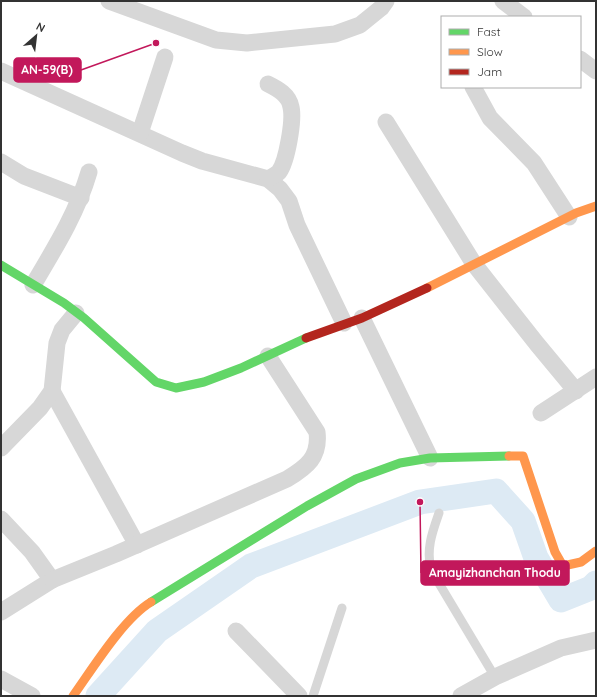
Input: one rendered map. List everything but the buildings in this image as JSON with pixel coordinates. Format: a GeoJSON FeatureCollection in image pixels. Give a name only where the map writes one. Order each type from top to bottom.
{"type":"FeatureCollection","features":[{"type":"Feature","properties":{"kind":"street"},"geometry":{"type":"LineString","coordinates":[[109,1],[134,5],[216,40],[247,43],[335,34],[360,25],[381,8],[386,1]]}},
{"type":"Feature","properties":{"kind":"street"},"geometry":{"type":"LineString","coordinates":[[503,1],[523,16]]}},
{"type":"Feature","properties":{"kind":"street"},"geometry":{"type":"LineString","coordinates":[[140,133],[165,57]]}},
{"type":"Feature","properties":{"kind":"street"},"geometry":{"type":"LineString","coordinates":[[581,60],[596,72]]}},
{"type":"Feature","properties":{"kind":"street"},"geometry":{"type":"LineString","coordinates":[[1,71],[196,158],[268,178],[280,189],[289,201],[297,225],[344,323]]}},
{"type":"Feature","properties":{"kind":"street"},"geometry":{"type":"LineString","coordinates":[[268,84],[283,93],[291,107],[290,140],[286,157],[279,172],[268,178]]}},
{"type":"Feature","properties":{"kind":"street"},"geometry":{"type":"LineString","coordinates":[[474,88],[490,118],[534,163],[569,217]]}},
{"type":"Feature","properties":{"kind":"street"},"geometry":{"type":"LineString","coordinates":[[386,122],[474,264],[576,391]]}},
{"type":"Feature","properties":{"kind":"street"},"geometry":{"type":"LineString","coordinates":[[1,162],[24,176],[80,198]]}},
{"type":"Feature","properties":{"kind":"street"},"geometry":{"type":"LineString","coordinates":[[33,285],[68,225],[80,198],[89,172]]}},
{"type":"Feature","properties":{"kind":"street"},"geometry":{"type":"LineString","coordinates":[[1,265],[94,326],[137,367],[156,382],[176,388],[204,382],[344,323],[362,318],[418,293],[569,217],[596,206]]}},
{"type":"Feature","properties":{"kind":"street"},"geometry":{"type":"LineString","coordinates":[[1,448],[40,408],[52,391],[57,342],[62,330],[76,313]]}},
{"type":"Feature","properties":{"kind":"street"},"geometry":{"type":"LineString","coordinates":[[362,318],[430,458]]}},
{"type":"Feature","properties":{"kind":"street"},"geometry":{"type":"LineString","coordinates":[[1,612],[52,580],[137,545],[287,479],[304,469],[319,445],[317,432],[268,356]]}},
{"type":"Feature","properties":{"kind":"street"},"geometry":{"type":"LineString","coordinates":[[541,412],[596,377]]}},
{"type":"Feature","properties":{"kind":"street"},"geometry":{"type":"LineString","coordinates":[[52,391],[137,545]]}},
{"type":"Feature","properties":{"kind":"street"},"geometry":{"type":"LineString","coordinates":[[73,696],[94,666],[125,627],[146,606],[307,506],[356,479],[400,463],[430,458],[523,456],[555,552],[563,566],[577,565],[596,551]]}},
{"type":"Feature","properties":{"kind":"street"},"geometry":{"type":"LineString","coordinates":[[1,519],[32,552],[52,580]]}},
{"type":"Feature","properties":{"kind":"street"},"geometry":{"type":"LineString","coordinates":[[236,631],[299,696]]}},
{"type":"Feature","properties":{"kind":"street"},"geometry":{"type":"LineString","coordinates":[[460,696],[495,677],[561,648],[596,640]]}},
{"type":"Feature","properties":{"kind":"street"},"geometry":{"type":"LineString","coordinates":[[1,679],[32,696]]}},
{"type":"Feature","properties":{"kind":"lane"},"geometry":{"type":"LineString","coordinates":[[440,513],[429,539],[428,556],[431,570],[495,677]]}},
{"type":"Feature","properties":{"kind":"lane"},"geometry":{"type":"LineString","coordinates":[[313,696],[342,608]]}},
{"type":"Feature","properties":{"kind":"waterway"},"geometry":{"type":"LineString","coordinates":[[98,696],[157,631],[251,566],[420,502],[496,491],[523,521],[536,558],[561,600],[591,588],[596,583]]}},
{"type":"Feature","properties":{"kind":"traffic: fast"},"geometry":{"type":"LineString","coordinates":[[1,265],[64,303],[84,318],[156,382],[176,388],[204,382],[241,368],[306,338]]}},
{"type":"Feature","properties":{"kind":"traffic: fast"},"geometry":{"type":"LineString","coordinates":[[151,602],[307,506],[356,479],[400,463],[430,458],[509,456]]}},
{"type":"Feature","properties":{"kind":"traffic: slow"},"geometry":{"type":"LineString","coordinates":[[427,288],[576,213],[596,206]]}},
{"type":"Feature","properties":{"kind":"traffic: slow"},"geometry":{"type":"LineString","coordinates":[[509,456],[523,456],[555,552],[563,566],[581,562],[596,551]]}},
{"type":"Feature","properties":{"kind":"traffic: slow"},"geometry":{"type":"LineString","coordinates":[[73,696],[119,632],[140,610],[151,602]]}},
{"type":"Feature","properties":{"kind":"traffic: jam"},"geometry":{"type":"LineString","coordinates":[[306,338],[362,318],[427,288]]}},
{"type":"Feature","properties":{"kind":"place","name":"AN-59(B)"},"geometry":{"type":"Point","coordinates":[156,43]}},
{"type":"Feature","properties":{"kind":"place","name":"Amayizhanchan Thodu"},"geometry":{"type":"Point","coordinates":[420,502]}}]}
